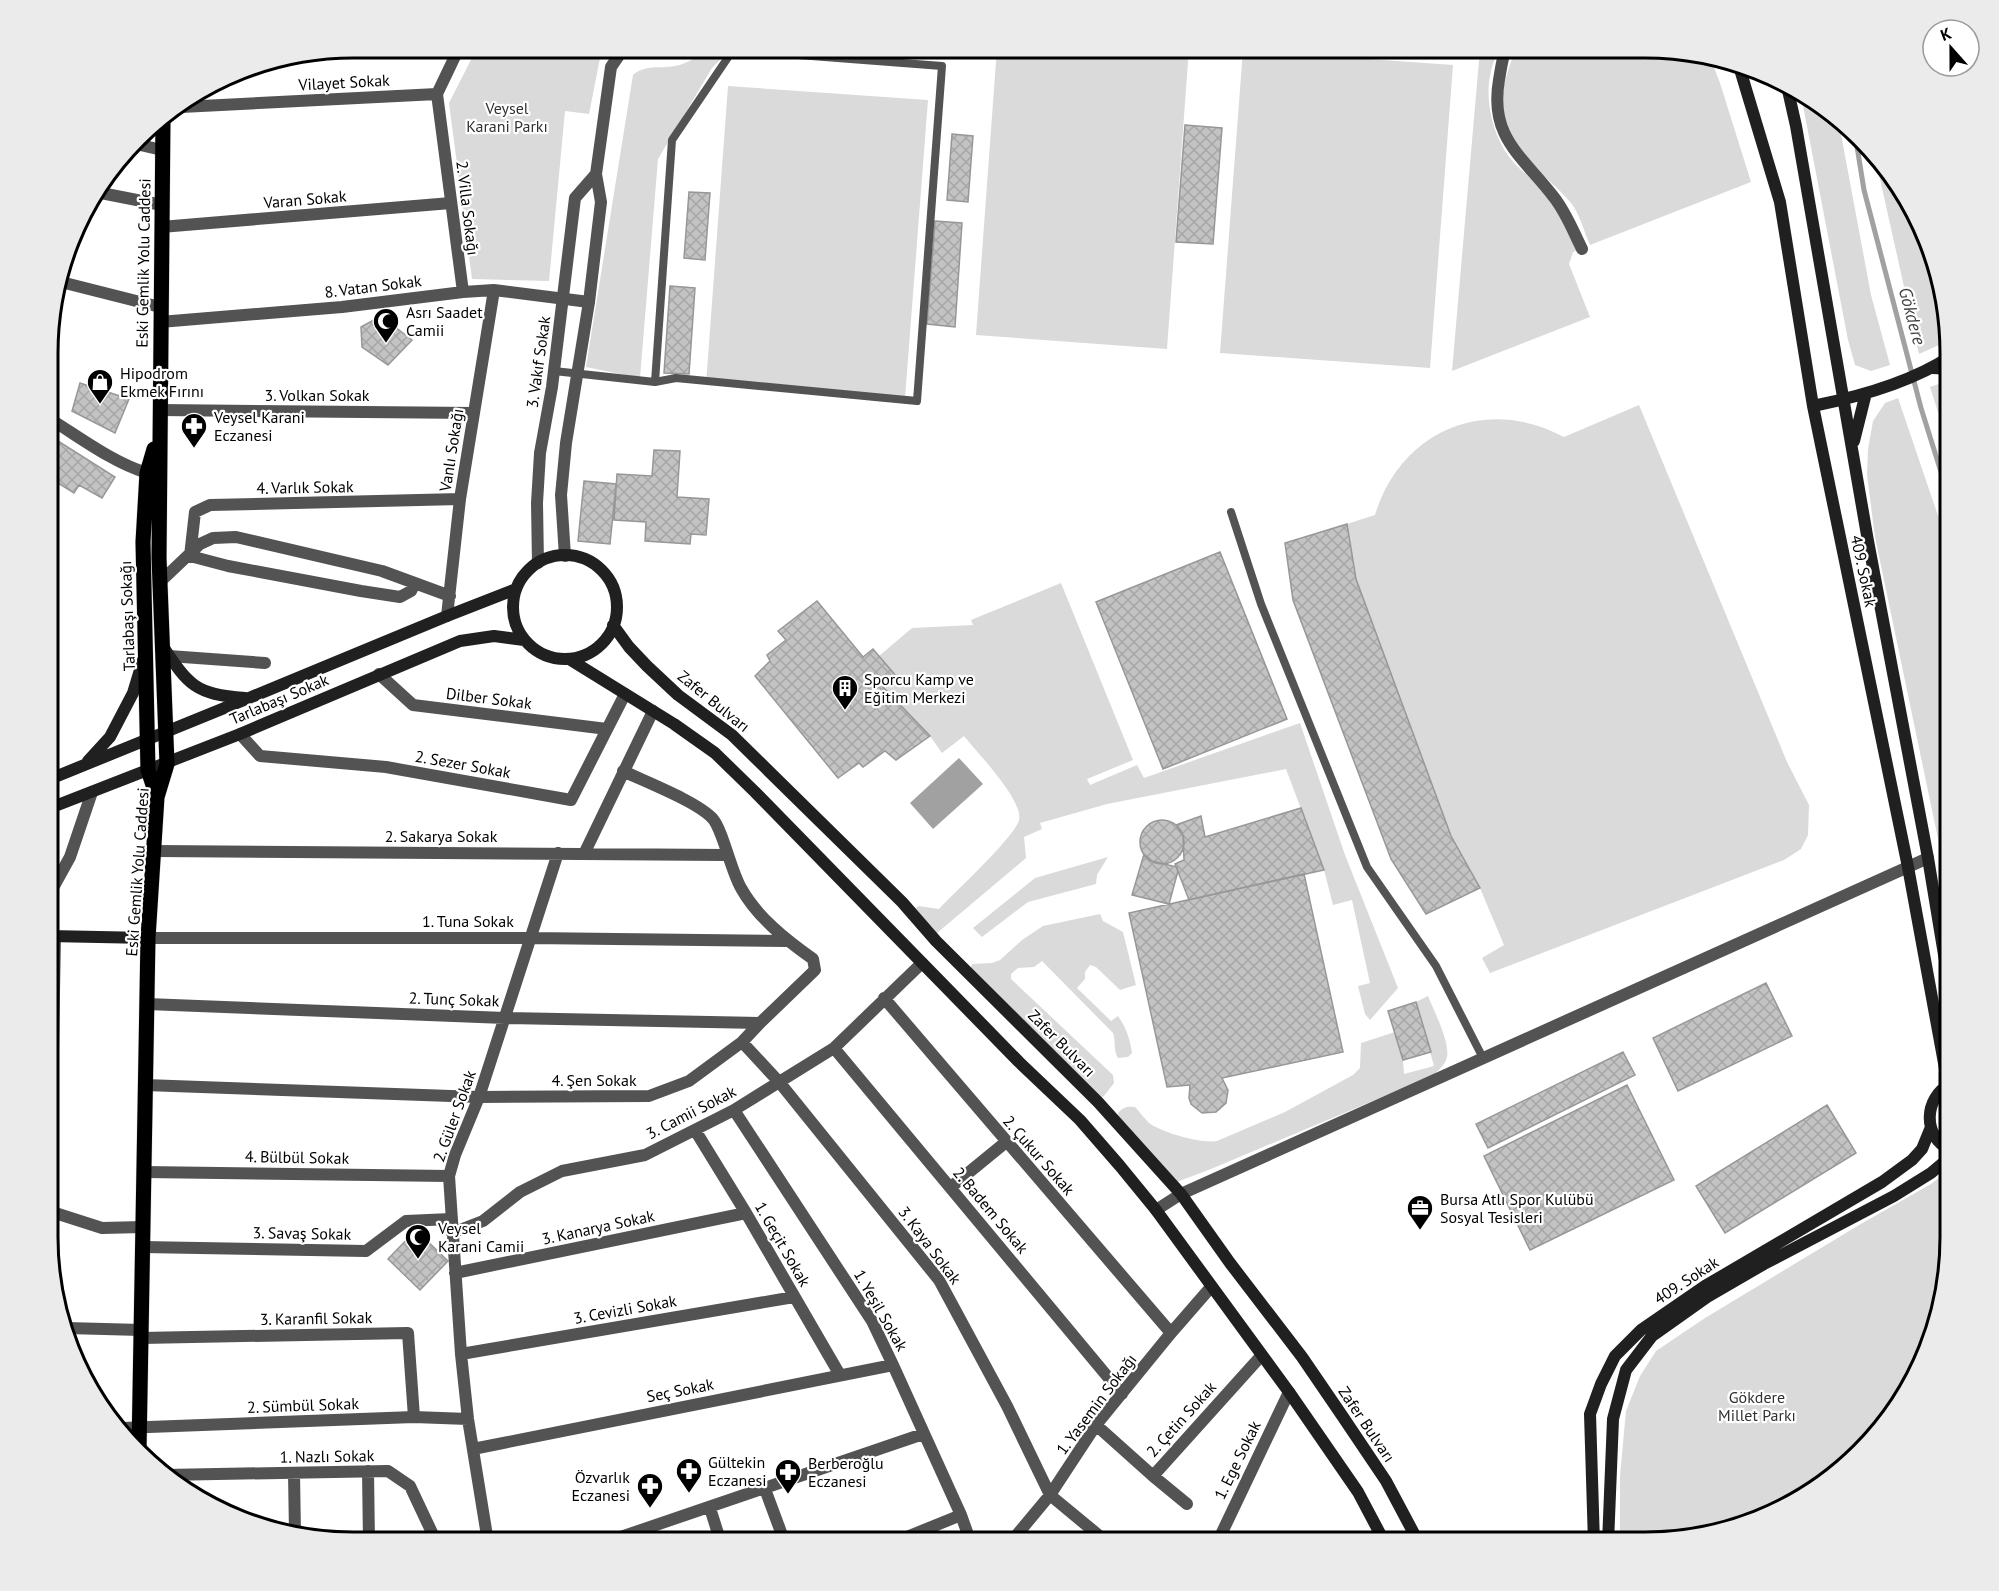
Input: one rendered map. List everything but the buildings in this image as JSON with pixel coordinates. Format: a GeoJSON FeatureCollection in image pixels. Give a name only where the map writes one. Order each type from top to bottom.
{"type":"FeatureCollection","features":[{"type":"Feature","properties":{"kind":"main road","name":"409. Sokak"},"geometry":{"type":"LineString","coordinates":[[1742,75],[1780,202],[1813,406],[1908,867],[1940,1036]]}},
{"type":"Feature","properties":{"kind":"main road","name":"409. Sokak"},"geometry":{"type":"LineString","coordinates":[[1789,96],[1940,934]]}},
{"type":"Feature","properties":{"kind":"main road","name":"Eski Gemlik Yolu Caddesi"},"geometry":{"type":"LineString","coordinates":[[139,1440],[148,938],[157,797],[167,764],[165,650],[160,582],[159,410],[163,129]]}},
{"type":"Feature","properties":{"kind":"main road"},"geometry":{"type":"LineString","coordinates":[[1813,406],[1866,393],[1933,369],[1940,364]]}},
{"type":"Feature","properties":{"kind":"main road"},"geometry":{"type":"LineString","coordinates":[[1933,369],[1940,369]]}},
{"type":"Feature","properties":{"kind":"main road"},"geometry":{"type":"LineString","coordinates":[[1852,447],[1866,393]]}},
{"type":"Feature","properties":{"kind":"main road","name":"Tarlabaşı Sokağı"},"geometry":{"type":"LineString","coordinates":[[157,797],[148,770],[143,542],[147,473],[159,434]]}},
{"type":"Feature","properties":{"kind":"main road"},"geometry":{"type":"LineString","coordinates":[[554,556],[564,556],[589,561],[602,571],[612,585],[617,601],[616,617],[610,633],[599,646],[585,655],[569,659],[552,658],[537,651],[524,640],[515,624],[513,607],[516,589],[525,574],[538,563],[554,556]]}},
{"type":"Feature","properties":{"kind":"main road"},"geometry":{"type":"LineString","coordinates":[[58,776],[516,589]]}},
{"type":"Feature","properties":{"kind":"main road","name":"Zafer Bulvarı"},"geometry":{"type":"LineString","coordinates":[[613,625],[647,666],[678,695],[732,735],[894,894],[936,941],[1098,1102],[1181,1194],[1302,1357],[1386,1481],[1413,1532]]}},
{"type":"Feature","properties":{"kind":"main road","name":"Tarlabaşı Sokak"},"geometry":{"type":"LineString","coordinates":[[58,805],[167,764],[460,641],[494,636],[524,640]]}},
{"type":"Feature","properties":{"kind":"main road"},"geometry":{"type":"LineString","coordinates":[[85,765],[110,737],[133,693],[146,650]]}},
{"type":"Feature","properties":{"kind":"main road"},"geometry":{"type":"LineString","coordinates":[[165,650],[193,686],[218,696],[249,698]]}},
{"type":"Feature","properties":{"kind":"main road"},"geometry":{"type":"LineString","coordinates":[[569,659],[715,753],[1019,1062],[1080,1120],[1156,1210],[1289,1392],[1358,1492],[1379,1532]]}},
{"type":"Feature","properties":{"kind":"main road"},"geometry":{"type":"LineString","coordinates":[[58,936],[148,938]]}},
{"type":"Feature","properties":{"kind":"main road","name":"409. Sokak"},"geometry":{"type":"LineString","coordinates":[[1594,1532],[1590,1414],[1615,1356],[1641,1330],[1705,1286],[1840,1209],[1912,1160],[1922,1149],[1931,1127],[1929,1115],[1932,1103],[1940,1091]]}},
{"type":"Feature","properties":{"kind":"main road"},"geometry":{"type":"LineString","coordinates":[[1931,1127],[1940,1142]]}},
{"type":"Feature","properties":{"kind":"main road","name":"409. Sokak"},"geometry":{"type":"LineString","coordinates":[[1608,1532],[1613,1419],[1626,1370],[1652,1336],[1707,1297],[1764,1264],[1894,1196],[1940,1165]]}},
{"type":"Feature","properties":{"kind":"street"},"geometry":{"type":"LineString","coordinates":[[437,94],[454,58]]}},
{"type":"Feature","properties":{"kind":"street"},"geometry":{"type":"LineString","coordinates":[[564,556],[561,495],[566,442],[589,302],[601,202],[596,174],[612,58]]}},
{"type":"Feature","properties":{"kind":"street"},"geometry":{"type":"LineString","coordinates":[[611,67],[617,58]]}},
{"type":"Feature","properties":{"kind":"street"},"geometry":{"type":"LineString","coordinates":[[1502,58],[1496,96],[1502,131],[1515,152],[1554,196],[1568,218],[1582,249]]}},
{"type":"Feature","properties":{"kind":"street","name":"Vilayet Sokak"},"geometry":{"type":"LineString","coordinates":[[193,106],[437,94]]}},
{"type":"Feature","properties":{"kind":"street","name":"2. Villa Sokağı"},"geometry":{"type":"LineString","coordinates":[[437,94],[463,292]]}},
{"type":"Feature","properties":{"kind":"street"},"geometry":{"type":"LineString","coordinates":[[144,146],[162,150]]}},
{"type":"Feature","properties":{"kind":"street","name":"3. Vakıf Sokak"},"geometry":{"type":"LineString","coordinates":[[538,563],[537,503],[540,453],[564,299],[575,198],[596,174]]}},
{"type":"Feature","properties":{"kind":"street"},"geometry":{"type":"LineString","coordinates":[[106,194],[162,205]]}},
{"type":"Feature","properties":{"kind":"street","name":"Varan Sokak"},"geometry":{"type":"LineString","coordinates":[[161,227],[451,203]]}},
{"type":"Feature","properties":{"kind":"street","name":"8. Vatan Sokak"},"geometry":{"type":"LineString","coordinates":[[67,284],[160,315],[342,307],[494,290],[589,302]]}},
{"type":"Feature","properties":{"kind":"street","name":"Vanlı Sokağı"},"geometry":{"type":"LineString","coordinates":[[447,616],[460,500],[494,290]]}},
{"type":"Feature","properties":{"kind":"street","name":"3. Volkan Sokak"},"geometry":{"type":"LineString","coordinates":[[159,410],[474,413]]}},
{"type":"Feature","properties":{"kind":"street"},"geometry":{"type":"LineString","coordinates":[[58,424],[116,460],[147,473]]}},
{"type":"Feature","properties":{"kind":"street","name":"4. Varlık Sokak"},"geometry":{"type":"LineString","coordinates":[[190,556],[195,513],[210,506],[460,500]]}},
{"type":"Feature","properties":{"kind":"street"},"geometry":{"type":"LineString","coordinates":[[160,582],[190,556],[200,544],[213,538],[236,537],[382,570],[450,596]]}},
{"type":"Feature","properties":{"kind":"street"},"geometry":{"type":"LineString","coordinates":[[190,556],[228,566],[400,597],[411,591],[415,583]]}},
{"type":"Feature","properties":{"kind":"street"},"geometry":{"type":"LineString","coordinates":[[165,650],[265,663]]}},
{"type":"Feature","properties":{"kind":"street","name":"Dilber Sokak"},"geometry":{"type":"LineString","coordinates":[[379,674],[413,705],[607,729]]}},
{"type":"Feature","properties":{"kind":"street","name":"2. Sezer Sokak"},"geometry":{"type":"LineString","coordinates":[[240,734],[260,756],[386,767],[571,800],[625,694]]}},
{"type":"Feature","properties":{"kind":"street"},"geometry":{"type":"LineString","coordinates":[[584,854],[653,711]]}},
{"type":"Feature","properties":{"kind":"street","name":"4. Şen Sokak"},"geometry":{"type":"LineString","coordinates":[[146,1085],[479,1097],[649,1096],[689,1081],[742,1042],[815,970],[813,958],[788,941],[754,908],[740,888],[715,822],[704,810],[624,771]]}},
{"type":"Feature","properties":{"kind":"street"},"geometry":{"type":"LineString","coordinates":[[58,879],[70,856],[92,792]]}},
{"type":"Feature","properties":{"kind":"street","name":"2. Sakarya Sokak"},"geometry":{"type":"LineString","coordinates":[[155,851],[727,855]]}},
{"type":"Feature","properties":{"kind":"street","name":"2. Güler Sokak"},"geometry":{"type":"LineString","coordinates":[[486,1532],[468,1419],[461,1354],[449,1176],[455,1155],[479,1097],[558,853]]}},
{"type":"Feature","properties":{"kind":"street"},"geometry":{"type":"LineString","coordinates":[[1156,1210],[1181,1194],[1928,858]]}},
{"type":"Feature","properties":{"kind":"street","name":"1. Tuna Sokak"},"geometry":{"type":"LineString","coordinates":[[148,938],[788,941]]}},
{"type":"Feature","properties":{"kind":"street"},"geometry":{"type":"LineString","coordinates":[[780,1083],[834,1048],[922,963]]}},
{"type":"Feature","properties":{"kind":"street","name":"2. Çukur Sokak"},"geometry":{"type":"LineString","coordinates":[[884,998],[1171,1333]]}},
{"type":"Feature","properties":{"kind":"street","name":"2. Tunç Sokak"},"geometry":{"type":"LineString","coordinates":[[147,1005],[505,1018],[760,1023]]}},
{"type":"Feature","properties":{"kind":"street","name":"3. Kaya Sokak"},"geometry":{"type":"LineString","coordinates":[[742,1042],[780,1083],[939,1280],[1007,1406],[1050,1495]]}},
{"type":"Feature","properties":{"kind":"street","name":"2. Badem Sokak"},"geometry":{"type":"LineString","coordinates":[[834,1048],[1122,1394]]}},
{"type":"Feature","properties":{"kind":"street","name":"3. Camii Sokak"},"geometry":{"type":"LineString","coordinates":[[452,1233],[483,1221],[520,1192],[562,1171],[645,1155],[734,1110],[780,1083]]}},
{"type":"Feature","properties":{"kind":"street","name":"1. Yeşil Sokak"},"geometry":{"type":"LineString","coordinates":[[734,1110],[872,1321],[967,1532]]}},
{"type":"Feature","properties":{"kind":"street","name":"1. Geçit Sokak"},"geometry":{"type":"LineString","coordinates":[[695,1130],[840,1375]]}},
{"type":"Feature","properties":{"kind":"street"},"geometry":{"type":"LineString","coordinates":[[951,1187],[1006,1142]]}},
{"type":"Feature","properties":{"kind":"street","name":"4. Bülbül Sokak"},"geometry":{"type":"LineString","coordinates":[[144,1172],[449,1176]]}},
{"type":"Feature","properties":{"kind":"street","name":"3. Kanarya Sokak"},"geometry":{"type":"LineString","coordinates":[[455,1273],[746,1213]]}},
{"type":"Feature","properties":{"kind":"street"},"geometry":{"type":"LineString","coordinates":[[58,1214],[102,1228],[143,1227]]}},
{"type":"Feature","properties":{"kind":"street","name":"3. Savaş Sokak"},"geometry":{"type":"LineString","coordinates":[[142,1247],[366,1251],[406,1221],[451,1219]]}},
{"type":"Feature","properties":{"kind":"street","name":"1. Yasemin Sokağı"},"geometry":{"type":"LineString","coordinates":[[1019,1532],[1050,1495],[1096,1425],[1211,1287]]}},
{"type":"Feature","properties":{"kind":"street","name":"3. Cevizli Sokak"},"geometry":{"type":"LineString","coordinates":[[461,1354],[794,1297]]}},
{"type":"Feature","properties":{"kind":"street"},"geometry":{"type":"LineString","coordinates":[[73,1328],[141,1334]]}},
{"type":"Feature","properties":{"kind":"street","name":"3. Karanfil Sokak"},"geometry":{"type":"LineString","coordinates":[[141,1334],[408,1333],[414,1417]]}},
{"type":"Feature","properties":{"kind":"street","name":"2. Çetin Sokak"},"geometry":{"type":"LineString","coordinates":[[1096,1425],[1153,1476],[1261,1356]]}},
{"type":"Feature","properties":{"kind":"street","name":"Seç Sokak"},"geometry":{"type":"LineString","coordinates":[[473,1449],[893,1365]]}},
{"type":"Feature","properties":{"kind":"street","name":"1. Ege Sokak"},"geometry":{"type":"LineString","coordinates":[[1222,1532],[1289,1392]]}},
{"type":"Feature","properties":{"kind":"street","name":"2. Sümbül Sokak"},"geometry":{"type":"LineString","coordinates":[[129,1428],[414,1417],[468,1419]]}},
{"type":"Feature","properties":{"kind":"street"},"geometry":{"type":"LineString","coordinates":[[637,1532],[923,1434]]}},
{"type":"Feature","properties":{"kind":"street","name":"1. Nazlı Sokak"},"geometry":{"type":"LineString","coordinates":[[178,1475],[388,1471],[411,1486],[432,1532]]}},
{"type":"Feature","properties":{"kind":"street"},"geometry":{"type":"LineString","coordinates":[[368,1472],[369,1532]]}},
{"type":"Feature","properties":{"kind":"street"},"geometry":{"type":"LineString","coordinates":[[294,1473],[295,1527]]}},
{"type":"Feature","properties":{"kind":"street"},"geometry":{"type":"LineString","coordinates":[[1153,1476],[1187,1504]]}},
{"type":"Feature","properties":{"kind":"street"},"geometry":{"type":"LineString","coordinates":[[765,1489],[781,1532]]}},
{"type":"Feature","properties":{"kind":"street"},"geometry":{"type":"LineString","coordinates":[[1050,1495],[1095,1532]]}},
{"type":"Feature","properties":{"kind":"street"},"geometry":{"type":"LineString","coordinates":[[710,1508],[718,1532]]}},
{"type":"Feature","properties":{"kind":"street"},"geometry":{"type":"LineString","coordinates":[[919,1532],[961,1515]]}},
{"type":"Feature","properties":{"kind":"lane"},"geometry":{"type":"LineString","coordinates":[[655,382],[672,140],[728,58]]}},
{"type":"Feature","properties":{"kind":"lane"},"geometry":{"type":"LineString","coordinates":[[554,370],[655,382],[676,378],[917,401],[942,66],[859,58]]}},
{"type":"Feature","properties":{"kind":"lane"},"geometry":{"type":"LineString","coordinates":[[1231,512],[1261,604],[1367,867],[1436,966],[1483,1058]]}},
{"type":"Feature","properties":{"kind":"green space","name":"Veysel Karani Parkı"},"geometry":{"type":"Polygon","coordinates":[[[472,58],[600,58],[589,114],[565,111],[549,281],[472,279],[449,103],[472,58]]]}},
{"type":"Feature","properties":{"kind":"green space"},"geometry":{"type":"Polygon","coordinates":[[[722,58],[712,68],[658,159],[640,378],[586,367],[633,75],[643,69],[680,65],[693,59],[722,58]]]}},
{"type":"Feature","properties":{"kind":"green space"},"geometry":{"type":"Polygon","coordinates":[[[996,58],[1188,58],[1167,349],[976,335],[996,58]]]}},
{"type":"Feature","properties":{"kind":"green space"},"geometry":{"type":"Polygon","coordinates":[[[1242,58],[1355,58],[1453,65],[1430,368],[1220,353],[1242,58]]]}},
{"type":"Feature","properties":{"kind":"green space"},"geometry":{"type":"Polygon","coordinates":[[[1479,58],[1496,58],[1490,75],[1489,105],[1496,133],[1510,158],[1543,190],[1562,219],[1576,251],[1573,252],[1569,264],[1590,317],[1452,371],[1479,58]]]}},
{"type":"Feature","properties":{"kind":"green space"},"geometry":{"type":"Polygon","coordinates":[[[1513,58],[1646,58],[1684,61],[1714,67],[1751,182],[1590,245],[1574,207],[1524,157],[1510,138],[1505,125],[1502,100],[1513,58]]]}},
{"type":"Feature","properties":{"kind":"green space"},"geometry":{"type":"Polygon","coordinates":[[[728,86],[928,100],[905,398],[706,384],[728,86]]]}},
{"type":"Feature","properties":{"kind":"green space"},"geometry":{"type":"Polygon","coordinates":[[[1803,104],[1841,133],[1871,295],[1890,365],[1871,371],[1855,365],[1848,340],[1803,104]]]}},
{"type":"Feature","properties":{"kind":"green space"},"geometry":{"type":"Polygon","coordinates":[[[1879,172],[1901,206],[1918,240],[1935,296],[1940,345],[1919,354],[1879,172]]]}},
{"type":"Feature","properties":{"kind":"green space"},"geometry":{"type":"Polygon","coordinates":[[[1940,384],[1940,418],[1930,387],[1940,384]]]}},
{"type":"Feature","properties":{"kind":"green space"},"geometry":{"type":"Polygon","coordinates":[[[1898,398],[1940,522],[1940,848],[1875,537],[1867,475],[1868,449],[1873,421],[1885,403],[1898,398]]]}},
{"type":"Feature","properties":{"kind":"green space"},"geometry":{"type":"Polygon","coordinates":[[[1639,405],[1787,762],[1809,805],[1808,835],[1801,849],[1784,860],[1490,973],[1482,958],[1504,945],[1480,888],[1451,836],[1356,579],[1347,524],[1375,515],[1387,486],[1405,461],[1426,442],[1450,428],[1477,421],[1505,420],[1535,425],[1564,437],[1639,405]]]}},
{"type":"Feature","properties":{"kind":"green space"},"geometry":{"type":"Polygon","coordinates":[[[1061,583],[1133,760],[1087,779],[1090,785],[1137,765],[1144,778],[1300,723],[1345,855],[1398,988],[1370,1020],[1365,1014],[1358,986],[1370,983],[1352,900],[1333,905],[1324,870],[1286,769],[1107,804],[1040,823],[1042,829],[1024,837],[1026,858],[937,933],[918,913],[916,908],[919,906],[939,909],[970,878],[1007,839],[1019,820],[1019,812],[1007,789],[964,736],[942,753],[930,736],[883,687],[896,676],[879,656],[912,628],[973,625],[971,620],[1061,583]]]}},
{"type":"Feature","properties":{"kind":"green space"},"geometry":{"type":"Polygon","coordinates":[[[1108,857],[1097,875],[1096,884],[1028,902],[982,937],[973,928],[1035,878],[1108,857]]]}},
{"type":"Feature","properties":{"kind":"green space"},"geometry":{"type":"Polygon","coordinates":[[[1100,914],[1103,921],[1123,932],[1136,985],[1120,990],[1096,967],[1090,965],[1085,972],[1085,979],[1077,988],[1111,1021],[1118,1016],[1130,1043],[1132,1053],[1128,1057],[1118,1058],[1113,1033],[1042,961],[1034,967],[1018,968],[1011,974],[1011,979],[1113,1075],[1114,1083],[1103,1097],[1096,1096],[970,971],[972,964],[992,963],[1000,960],[1022,940],[1043,926],[1100,914]]]}},
{"type":"Feature","properties":{"kind":"green space"},"geometry":{"type":"Polygon","coordinates":[[[1428,996],[1441,1026],[1447,1051],[1445,1063],[1432,1076],[1211,1169],[1174,1183],[1119,1119],[1118,1113],[1122,1109],[1135,1107],[1148,1122],[1161,1130],[1191,1139],[1217,1141],[1285,1112],[1353,1075],[1360,1068],[1361,1043],[1395,1032],[1403,1060],[1404,1074],[1434,1066],[1416,1002],[1428,996]]]}},
{"type":"Feature","properties":{"kind":"green space","name":"Gökdere Millet Parkı"},"geometry":{"type":"Polygon","coordinates":[[[1940,1177],[1940,1257],[1935,1295],[1925,1332],[1910,1368],[1891,1401],[1867,1432],[1825,1472],[1793,1493],[1759,1510],[1703,1527],[1665,1532],[1620,1532],[1620,1476],[1626,1411],[1640,1376],[1656,1351],[1705,1318],[1940,1177]]]}},
{"type":"Feature","properties":{"kind":"shaded area"},"geometry":{"type":"Polygon","coordinates":[[[959,758],[983,784],[933,829],[910,803],[959,758]]]}},
{"type":"Feature","properties":{"kind":"waterway","name":"Gökdere"},"geometry":{"type":"LineString","coordinates":[[1857,149],[1864,190],[1921,408],[1940,469]]}},
{"type":"Feature","properties":{"kind":"place","name":"Asrı Saadet Camii"},"geometry":{"type":"Point","coordinates":[386,344]}},
{"type":"Feature","properties":{"kind":"place","name":"Hipodrom Ekmek Fırını"},"geometry":{"type":"Point","coordinates":[100,405]}},
{"type":"Feature","properties":{"kind":"place","name":"Veysel Karani Eczanesi"},"geometry":{"type":"Point","coordinates":[194,449]}},
{"type":"Feature","properties":{"kind":"place","name":"Sporcu Kamp ve Eğitim Merkezi"},"geometry":{"type":"Point","coordinates":[845,711]}},
{"type":"Feature","properties":{"kind":"place","name":"Bursa Atlı Spor Kulübü Sosyal Tesisleri"},"geometry":{"type":"Point","coordinates":[1420,1231]}},
{"type":"Feature","properties":{"kind":"place","name":"Veysel Karani Camii"},"geometry":{"type":"Point","coordinates":[418,1260]}},
{"type":"Feature","properties":{"kind":"place","name":"Gültekin Eczanesi"},"geometry":{"type":"Point","coordinates":[689,1494]}},
{"type":"Feature","properties":{"kind":"place","name":"Berberoğlu Eczanesi"},"geometry":{"type":"Point","coordinates":[788,1495]}},
{"type":"Feature","properties":{"kind":"place","name":"Özvarlık Eczanesi"},"geometry":{"type":"Point","coordinates":[650,1509]}}]}
